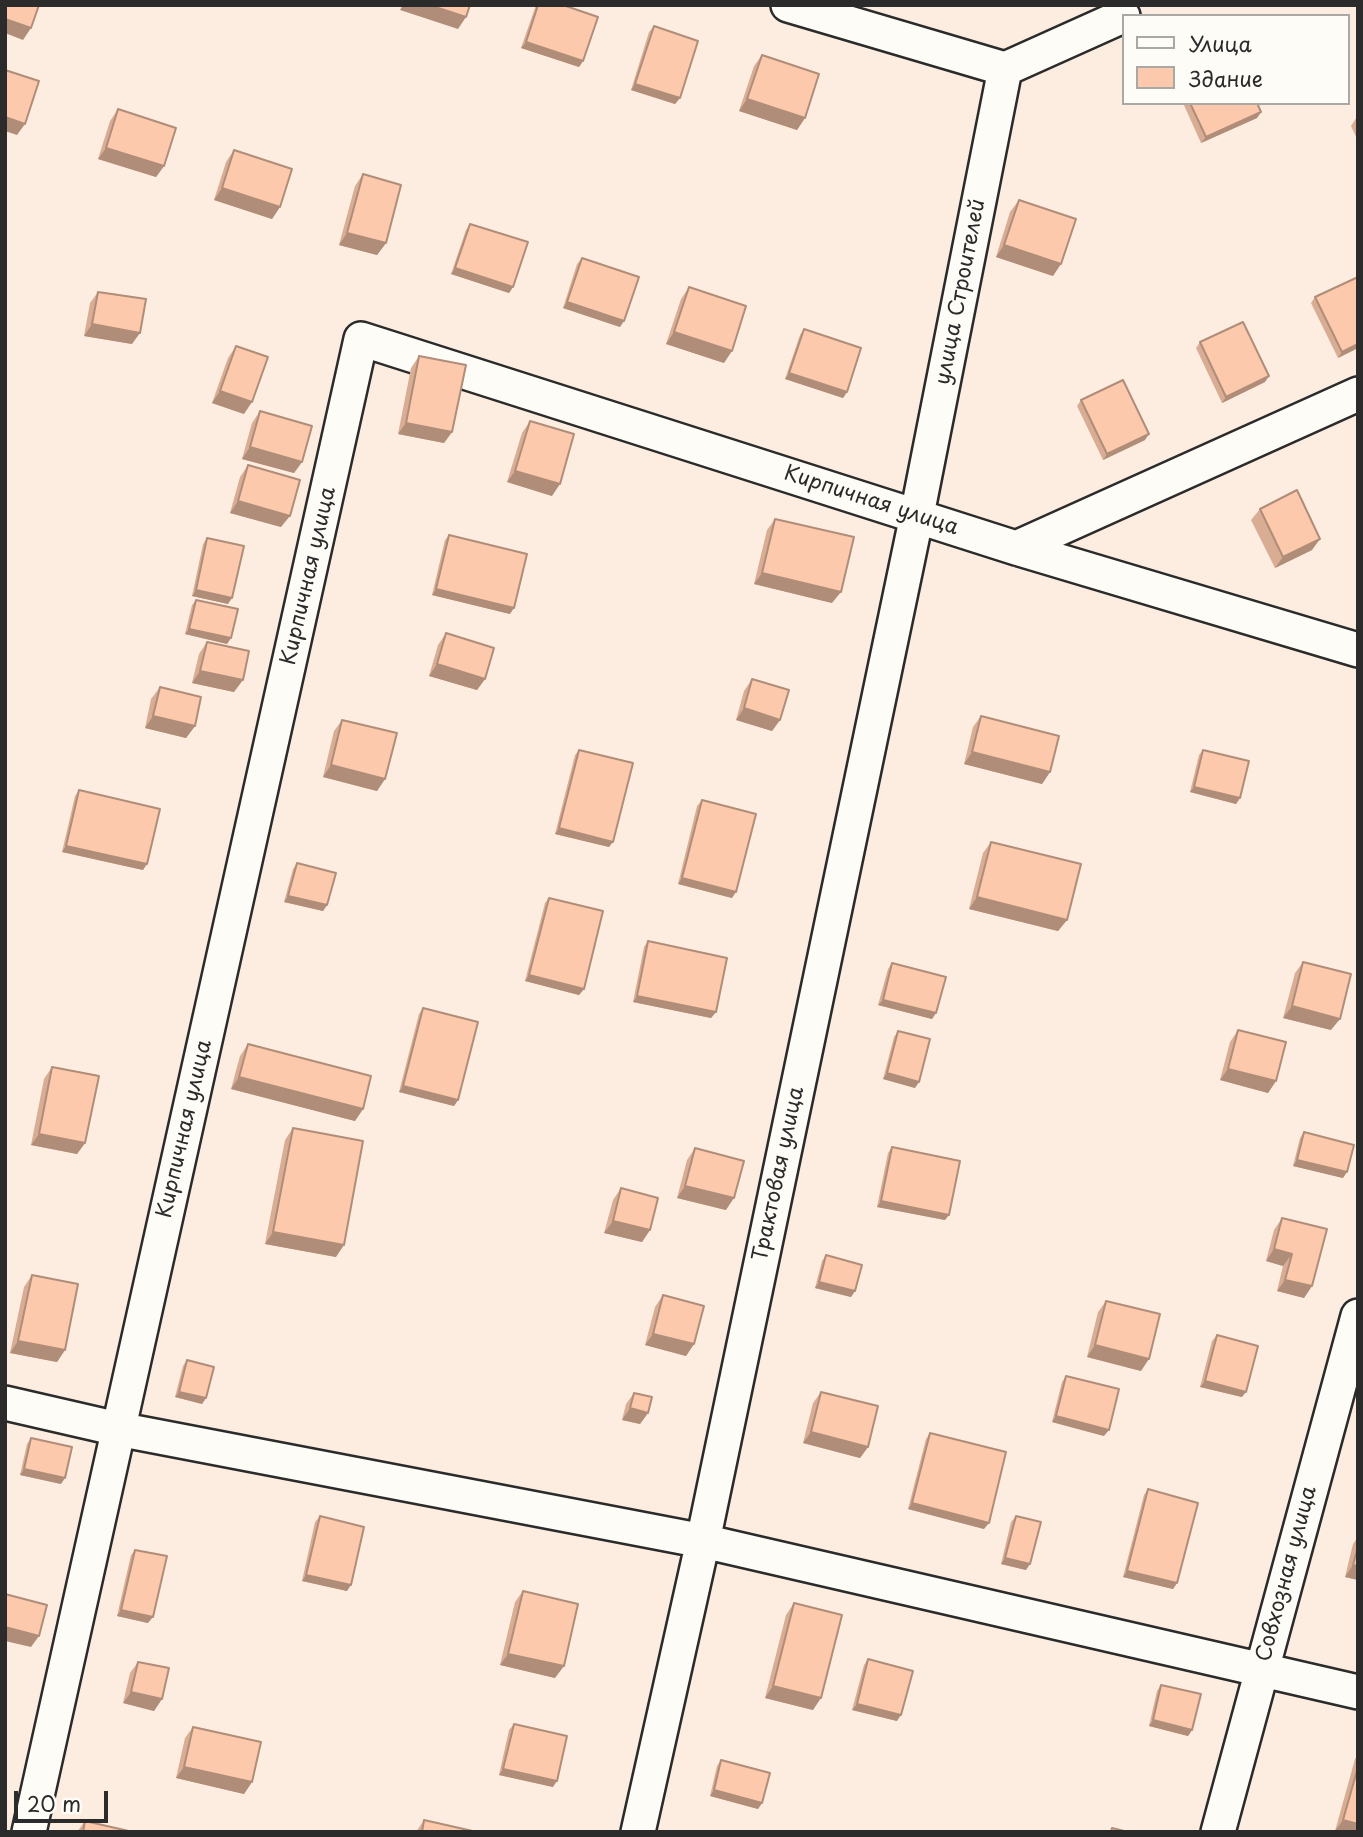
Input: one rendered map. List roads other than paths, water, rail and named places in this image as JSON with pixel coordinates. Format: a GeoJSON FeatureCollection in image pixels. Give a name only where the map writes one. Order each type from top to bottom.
{"type":"FeatureCollection","features":[{"type":"Feature","properties":{"kind":"street"},"geometry":{"type":"LineString","coordinates":[[788,5],[1005,69],[1122,17]]}},
{"type":"Feature","properties":{"kind":"street"},"geometry":{"type":"LineString","coordinates":[[1128,14],[1148,5]]}},
{"type":"Feature","properties":{"kind":"street","name":"улица Строителей"},"geometry":{"type":"LineString","coordinates":[[917,515],[1005,69]]}},
{"type":"Feature","properties":{"kind":"street","name":"Кирпичная улица"},"geometry":{"type":"LineString","coordinates":[[29,1832],[362,339],[1016,548],[1358,650]]}},
{"type":"Feature","properties":{"kind":"street"},"geometry":{"type":"LineString","coordinates":[[1016,548],[1358,394]]}},
{"type":"Feature","properties":{"kind":"street","name":"Трактовая улица"},"geometry":{"type":"LineString","coordinates":[[638,1832],[703,1541],[917,515]]}},
{"type":"Feature","properties":{"kind":"street","name":"Совхозная улица"},"geometry":{"type":"LineString","coordinates":[[1218,1832],[1358,1316]]}},
{"type":"Feature","properties":{"kind":"street"},"geometry":{"type":"LineString","coordinates":[[5,1403],[118,1429],[703,1541],[1358,1692]]}}]}
